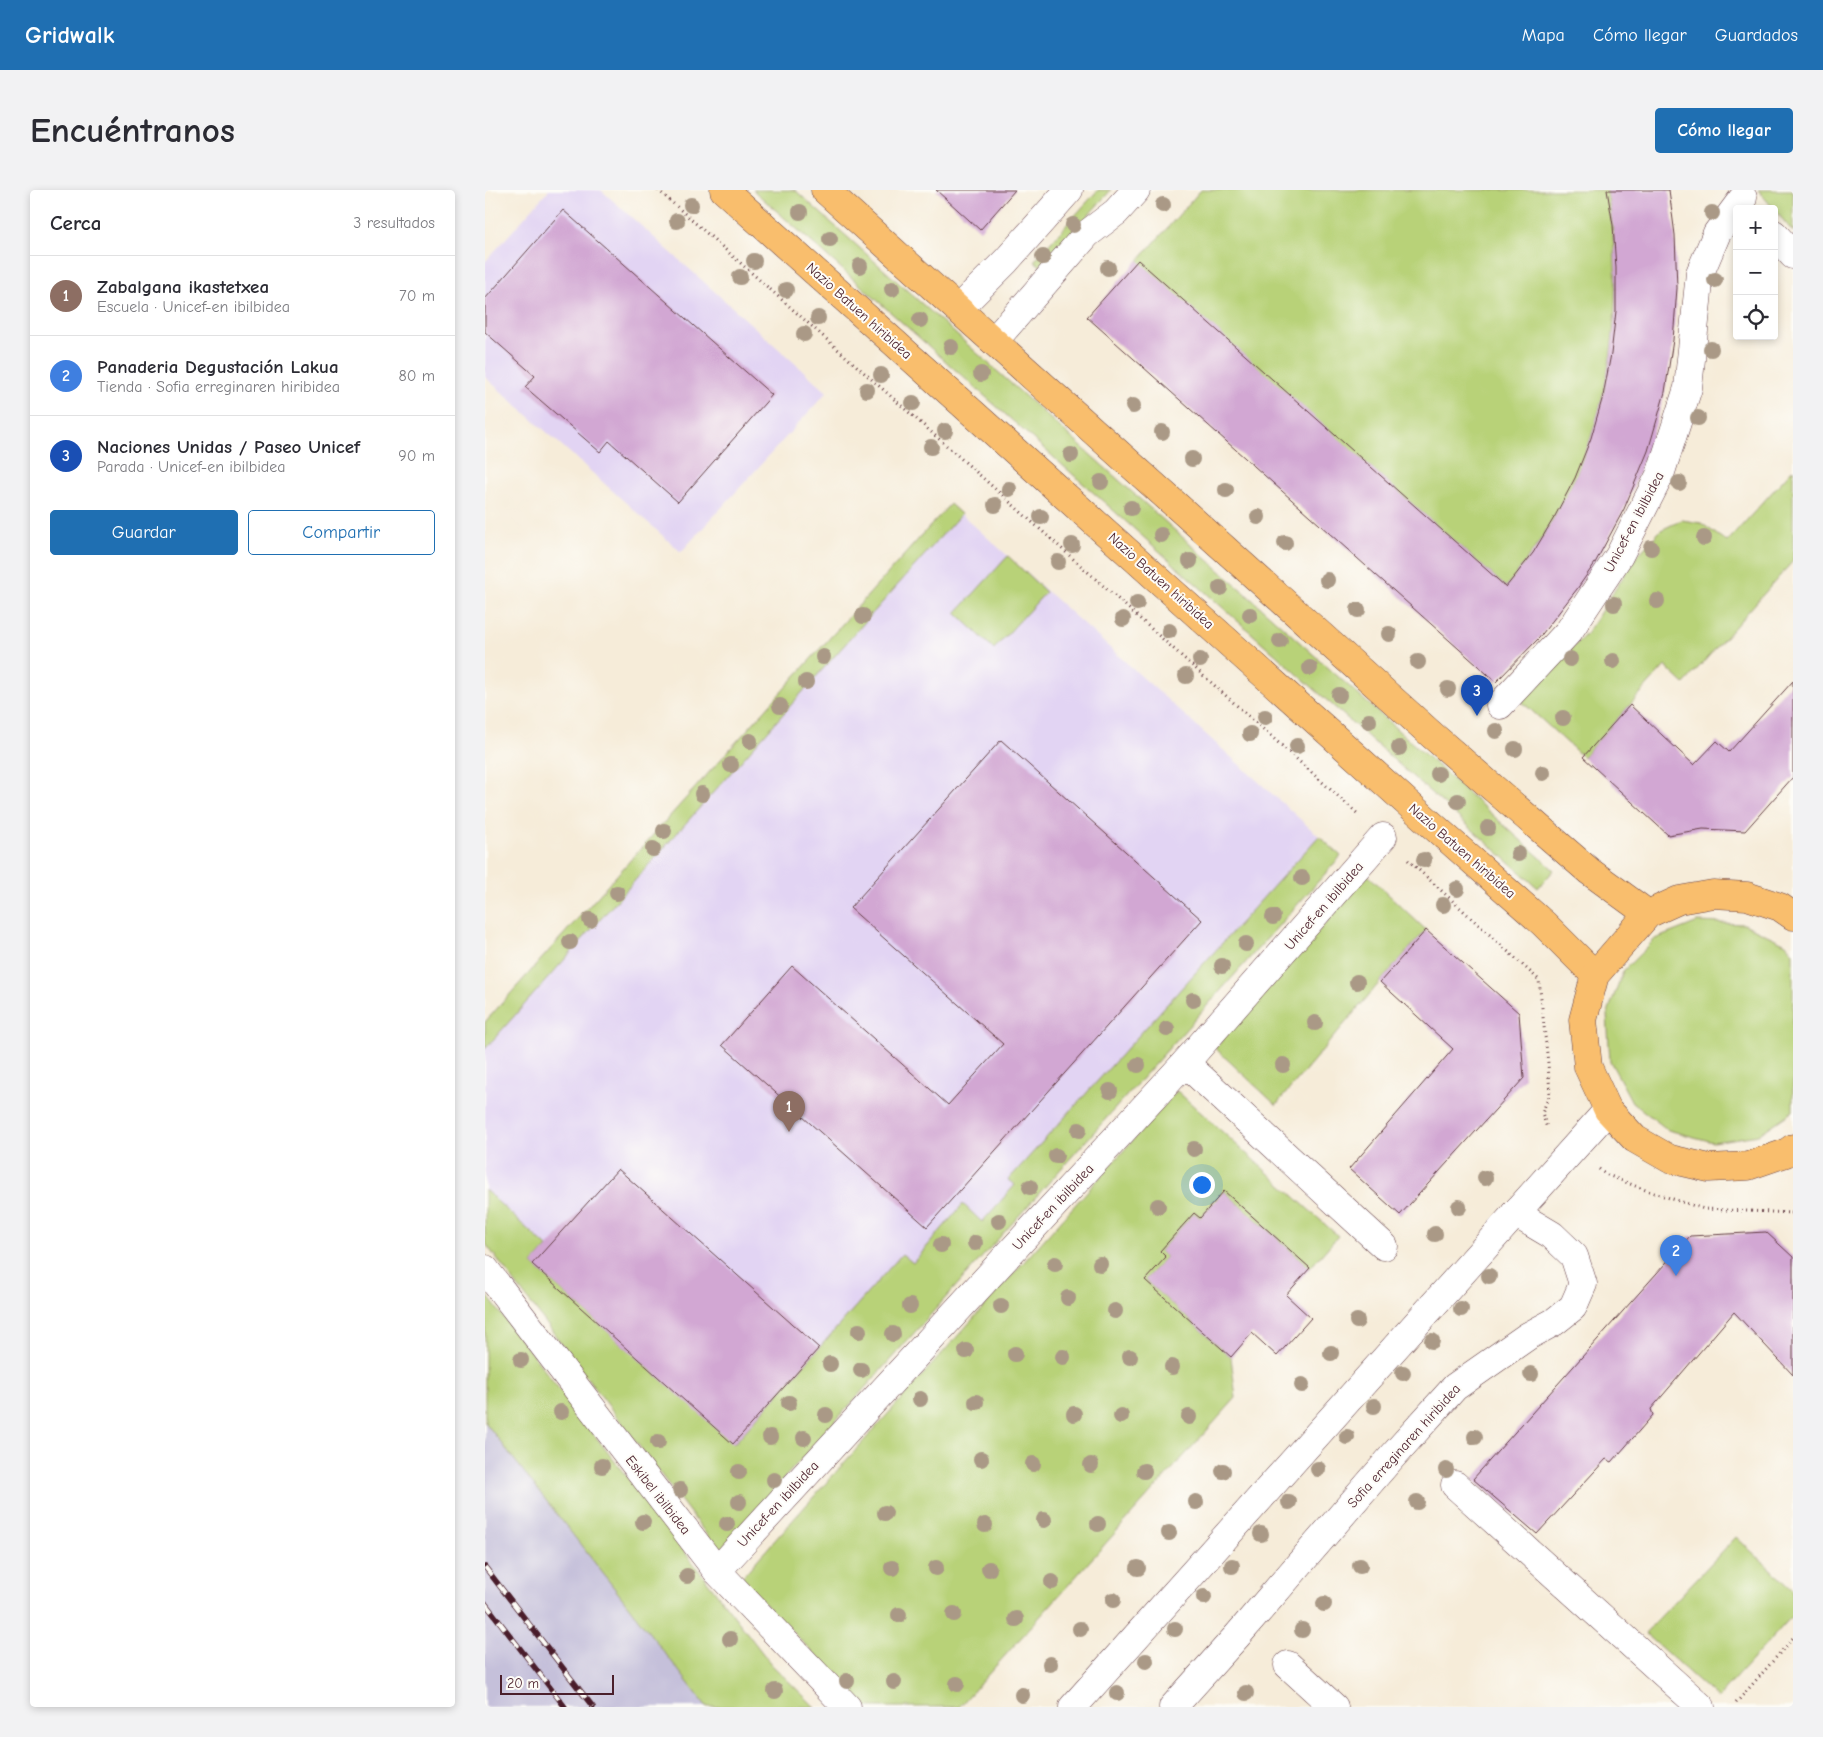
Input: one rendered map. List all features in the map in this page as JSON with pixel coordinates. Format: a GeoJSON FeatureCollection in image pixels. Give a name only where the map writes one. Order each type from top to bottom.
{"type":"FeatureCollection","features":[{"type":"Feature","properties":{"kind":"main road","name":"Nazio Batuen hiribidea"},"geometry":{"type":"LineString","coordinates":[[724,190],[1544,924],[1595,975]]}},
{"type":"Feature","properties":{"kind":"main road"},"geometry":{"type":"LineString","coordinates":[[825,190],[1431,735],[1589,870],[1648,914]]}},
{"type":"Feature","properties":{"kind":"main road"},"geometry":{"type":"LineString","coordinates":[[1789,905],[1747,896],[1713,894],[1679,900],[1648,914],[1595,975],[1583,1020],[1588,1068],[1608,1110],[1635,1139],[1670,1159],[1709,1168],[1749,1166],[1791,1153]]}},
{"type":"Feature","properties":{"kind":"street"},"geometry":{"type":"LineString","coordinates":[[958,309],[1006,261],[1069,190]]}},
{"type":"Feature","properties":{"kind":"street"},"geometry":{"type":"LineString","coordinates":[[994,341],[1087,234],[1116,212],[1135,190]]}},
{"type":"Feature","properties":{"kind":"street","name":"Unicef-en ibilbidea"},"geometry":{"type":"LineString","coordinates":[[1500,705],[1569,631],[1619,556],[1660,475],[1688,388],[1700,273],[1717,233],[1744,199]]}},
{"type":"Feature","properties":{"kind":"street"},"geometry":{"type":"LineString","coordinates":[[1778,238],[1793,255]]}},
{"type":"Feature","properties":{"kind":"street","name":"Unicef-en ibilbidea"},"geometry":{"type":"LineString","coordinates":[[717,1571],[1185,1063],[1383,837]]}},
{"type":"Feature","properties":{"kind":"street"},"geometry":{"type":"LineString","coordinates":[[1185,1063],[1384,1246]]}},
{"type":"Feature","properties":{"kind":"street"},"geometry":{"type":"LineString","coordinates":[[1073,1707],[1608,1110]]}},
{"type":"Feature","properties":{"kind":"street","name":"Sofia erreginaren hiribidea"},"geometry":{"type":"LineString","coordinates":[[1173,1707],[1455,1387],[1528,1336],[1554,1322],[1573,1306],[1583,1284],[1574,1256],[1552,1235],[1515,1213]]}},
{"type":"Feature","properties":{"kind":"street","name":"Eskibel ibilbidea"},"geometry":{"type":"LineString","coordinates":[[485,1269],[717,1571],[847,1707]]}},
{"type":"Feature","properties":{"kind":"street"},"geometry":{"type":"LineString","coordinates":[[1455,1485],[1701,1707]]}},
{"type":"Feature","properties":{"kind":"street"},"geometry":{"type":"LineString","coordinates":[[1288,1664],[1334,1707]]}},
{"type":"Feature","properties":{"kind":"path"},"geometry":{"type":"LineString","coordinates":[[658,190],[1383,837],[1539,980],[1549,1062],[1550,1094],[1543,1112],[1546,1126],[1605,1174],[1648,1192],[1704,1209],[1793,1212]]}},
{"type":"Feature","properties":{"kind":"path"},"geometry":{"type":"LineString","coordinates":[[1732,1707],[1793,1638]]}},
{"type":"Feature","properties":{"kind":"shaded area"},"geometry":{"type":"Polygon","coordinates":[[[549,190],[601,190],[827,392],[681,552],[485,377],[485,262],[549,190]]]}},
{"type":"Feature","properties":{"kind":"shaded area"},"geometry":{"type":"Polygon","coordinates":[[[950,504],[1341,856],[719,1551],[485,1243],[485,1022],[950,504]]]}},
{"type":"Feature","properties":{"kind":"shaded area"},"geometry":{"type":"Polygon","coordinates":[[[485,1422],[707,1706],[707,1707],[485,1707],[485,1422]]]}},
{"type":"Feature","properties":{"kind":"green space"},"geometry":{"type":"Polygon","coordinates":[[[753,190],[795,190],[1554,870],[1538,888],[753,190]]]}},
{"type":"Feature","properties":{"kind":"green space"},"geometry":{"type":"Polygon","coordinates":[[[1098,190],[1111,190],[1042,267],[1034,261],[1098,190]]]}},
{"type":"Feature","properties":{"kind":"green space"},"geometry":{"type":"Polygon","coordinates":[[[1201,190],[1607,190],[1615,263],[1615,300],[1608,372],[1600,408],[1589,443],[1568,492],[1544,534],[1506,587],[1138,261],[1201,190]]]}},
{"type":"Feature","properties":{"kind":"green space"},"geometry":{"type":"Polygon","coordinates":[[[1758,190],[1793,190],[1793,232],[1778,214],[1778,205],[1770,205],[1758,190]]]}},
{"type":"Feature","properties":{"kind":"green space"},"geometry":{"type":"Polygon","coordinates":[[[1793,469],[1793,561],[1684,684],[1665,666],[1583,757],[1521,701],[1587,633],[1636,557],[1661,530],[1682,520],[1701,523],[1727,542],[1793,469]]]}},
{"type":"Feature","properties":{"kind":"green space"},"geometry":{"type":"Polygon","coordinates":[[[950,504],[961,514],[485,1049],[485,1022],[950,504]]]}},
{"type":"Feature","properties":{"kind":"green space"},"geometry":{"type":"Polygon","coordinates":[[[1008,556],[1046,592],[994,649],[956,613],[1008,556]]]}},
{"type":"Feature","properties":{"kind":"green space"},"geometry":{"type":"Polygon","coordinates":[[[1319,836],[1341,856],[719,1551],[485,1243],[485,1190],[547,1247],[532,1264],[734,1444],[902,1254],[913,1263],[963,1204],[982,1222],[1015,1185],[1008,1180],[1319,836]]]}},
{"type":"Feature","properties":{"kind":"green space"},"geometry":{"type":"Polygon","coordinates":[[[1368,875],[1426,930],[1276,1105],[1215,1048],[1368,875]]]}},
{"type":"Feature","properties":{"kind":"green space"},"geometry":{"type":"Polygon","coordinates":[[[1698,922],[1744,924],[1786,944],[1793,953],[1793,1111],[1758,1135],[1713,1142],[1668,1130],[1632,1102],[1610,1061],[1607,1015],[1623,971],[1655,939],[1698,922]]]}},
{"type":"Feature","properties":{"kind":"green space"},"geometry":{"type":"Polygon","coordinates":[[[1177,1091],[1338,1236],[1310,1268],[1224,1191],[1200,1218],[1194,1213],[1160,1251],[1166,1257],[1145,1280],[1231,1357],[1236,1398],[959,1707],[865,1707],[741,1578],[1177,1091]]]}},
{"type":"Feature","properties":{"kind":"green space"},"geometry":{"type":"Polygon","coordinates":[[[485,1293],[771,1664],[815,1707],[707,1707],[485,1422],[485,1293]]]}},
{"type":"Feature","properties":{"kind":"green space"},"geometry":{"type":"Polygon","coordinates":[[[1736,1537],[1793,1590],[1793,1615],[1717,1698],[1645,1633],[1736,1537]]]}},
{"type":"Feature","properties":{"kind":"building"},"geometry":{"type":"Polygon","coordinates":[[[936,190],[1015,190],[980,230],[936,190]]]}},
{"type":"Feature","properties":{"kind":"building"},"geometry":{"type":"Polygon","coordinates":[[[1607,190],[1669,190],[1675,235],[1677,288],[1673,340],[1665,392],[1648,451],[1624,509],[1595,563],[1539,638],[1496,682],[1087,317],[1138,260],[1506,587],[1533,553],[1575,478],[1591,438],[1603,396],[1611,354],[1616,311],[1613,225],[1607,190]]]}},
{"type":"Feature","properties":{"kind":"building"},"geometry":{"type":"Polygon","coordinates":[[[563,210],[772,395],[678,502],[609,441],[600,452],[525,387],[535,376],[485,332],[485,299],[563,210]]]}},
{"type":"Feature","properties":{"kind":"building"},"geometry":{"type":"Polygon","coordinates":[[[1793,681],[1793,777],[1745,831],[1703,829],[1668,835],[1583,757],[1630,705],[1694,765],[1717,741],[1729,752],[1793,681]]]}},
{"type":"Feature","properties":{"kind":"building"},"geometry":{"type":"Polygon","coordinates":[[[1001,740],[1202,920],[927,1227],[722,1045],[792,966],[948,1105],[1003,1044],[850,908],[1001,740]]]}},
{"type":"Feature","properties":{"kind":"building"},"geometry":{"type":"Polygon","coordinates":[[[1426,930],[1519,1013],[1524,1078],[1400,1215],[1349,1169],[1453,1049],[1380,982],[1426,930]]]}},
{"type":"Feature","properties":{"kind":"building"},"geometry":{"type":"Polygon","coordinates":[[[618,1169],[819,1348],[733,1444],[532,1264],[618,1169]]]}},
{"type":"Feature","properties":{"kind":"building"},"geometry":{"type":"Polygon","coordinates":[[[1224,1191],[1310,1268],[1286,1295],[1311,1318],[1277,1356],[1252,1333],[1231,1357],[1145,1280],[1166,1257],[1160,1251],[1194,1213],[1200,1218],[1224,1191]]]}},
{"type":"Feature","properties":{"kind":"building"},"geometry":{"type":"Polygon","coordinates":[[[1766,1232],[1793,1257],[1793,1375],[1734,1312],[1651,1409],[1653,1415],[1612,1462],[1606,1459],[1537,1534],[1473,1479],[1690,1236],[1766,1232]]]}},
{"type":"Feature","properties":{"kind":"railway"},"geometry":{"type":"LineString","coordinates":[[485,1567],[593,1707]]}},
{"type":"Feature","properties":{"kind":"railway"},"geometry":{"type":"LineString","coordinates":[[485,1603],[565,1707]]}},
{"type":"Feature","properties":{"kind":"place","name":"Naciones Unidas / Paseo Unicef"},"geometry":{"type":"Point","coordinates":[1477,716]}},
{"type":"Feature","properties":{"kind":"place","name":"Zabalgana ikastetxea"},"geometry":{"type":"Point","coordinates":[789,1132]}},
{"type":"Feature","properties":{"kind":"place","name":"Panaderia Degustación Lakua"},"geometry":{"type":"Point","coordinates":[1676,1276]}}]}
